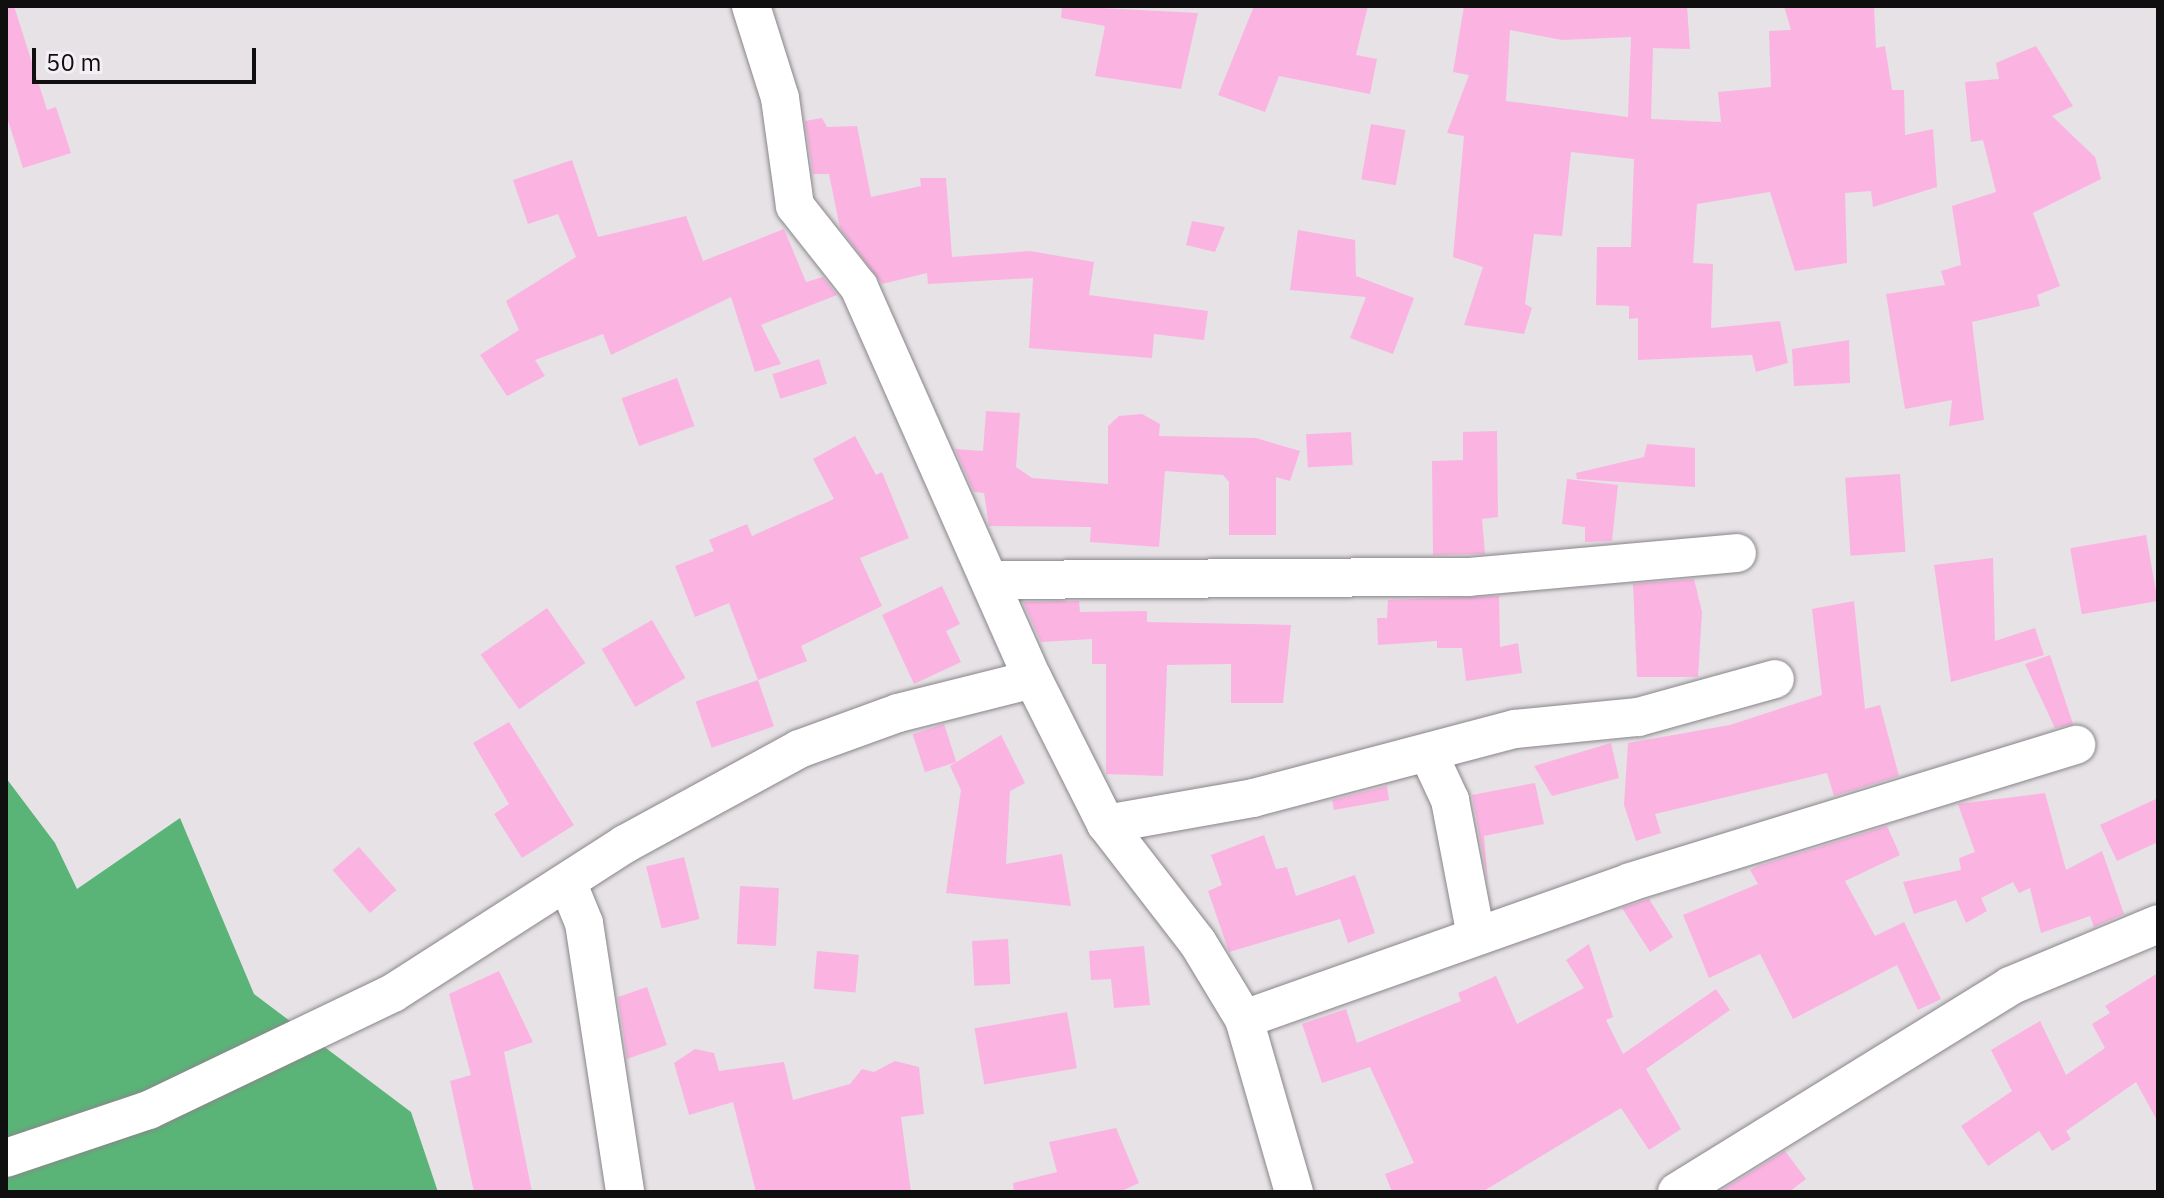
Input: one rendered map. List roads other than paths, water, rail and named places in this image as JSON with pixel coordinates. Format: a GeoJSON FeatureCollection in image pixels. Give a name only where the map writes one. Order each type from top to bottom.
{"type":"FeatureCollection","features":[{"type":"Feature","properties":{"kind":"street"},"geometry":{"type":"LineString","coordinates":[[751,6],[780,98],[795,206],[859,287],[994,580],[1033,679],[1106,824],[1198,943],[1244,1019],[1294,1192]]}},
{"type":"Feature","properties":{"kind":"street"},"geometry":{"type":"LineString","coordinates":[[994,580],[1469,577],[1737,553]]}},
{"type":"Feature","properties":{"kind":"street"},"geometry":{"type":"LineString","coordinates":[[6,1158],[149,1110],[393,993],[568,884],[625,844],[799,749],[898,713],[1033,679]]}},
{"type":"Feature","properties":{"kind":"street"},"geometry":{"type":"LineString","coordinates":[[1106,824],[1253,798],[1429,755],[1515,729],[1638,717],[1775,679]]}},
{"type":"Feature","properties":{"kind":"street"},"geometry":{"type":"LineString","coordinates":[[1244,1019],[1476,936],[1957,776],[2076,745]]}},
{"type":"Feature","properties":{"kind":"street"},"geometry":{"type":"LineString","coordinates":[[1429,755],[1450,800],[1476,936]]}},
{"type":"Feature","properties":{"kind":"street"},"geometry":{"type":"LineString","coordinates":[[584,923],[625,844]]}},
{"type":"Feature","properties":{"kind":"street"},"geometry":{"type":"LineString","coordinates":[[568,884],[584,923],[625,1192]]}},
{"type":"Feature","properties":{"kind":"street"},"geometry":{"type":"LineString","coordinates":[[1677,1192],[2010,986],[2158,925]]}}]}
